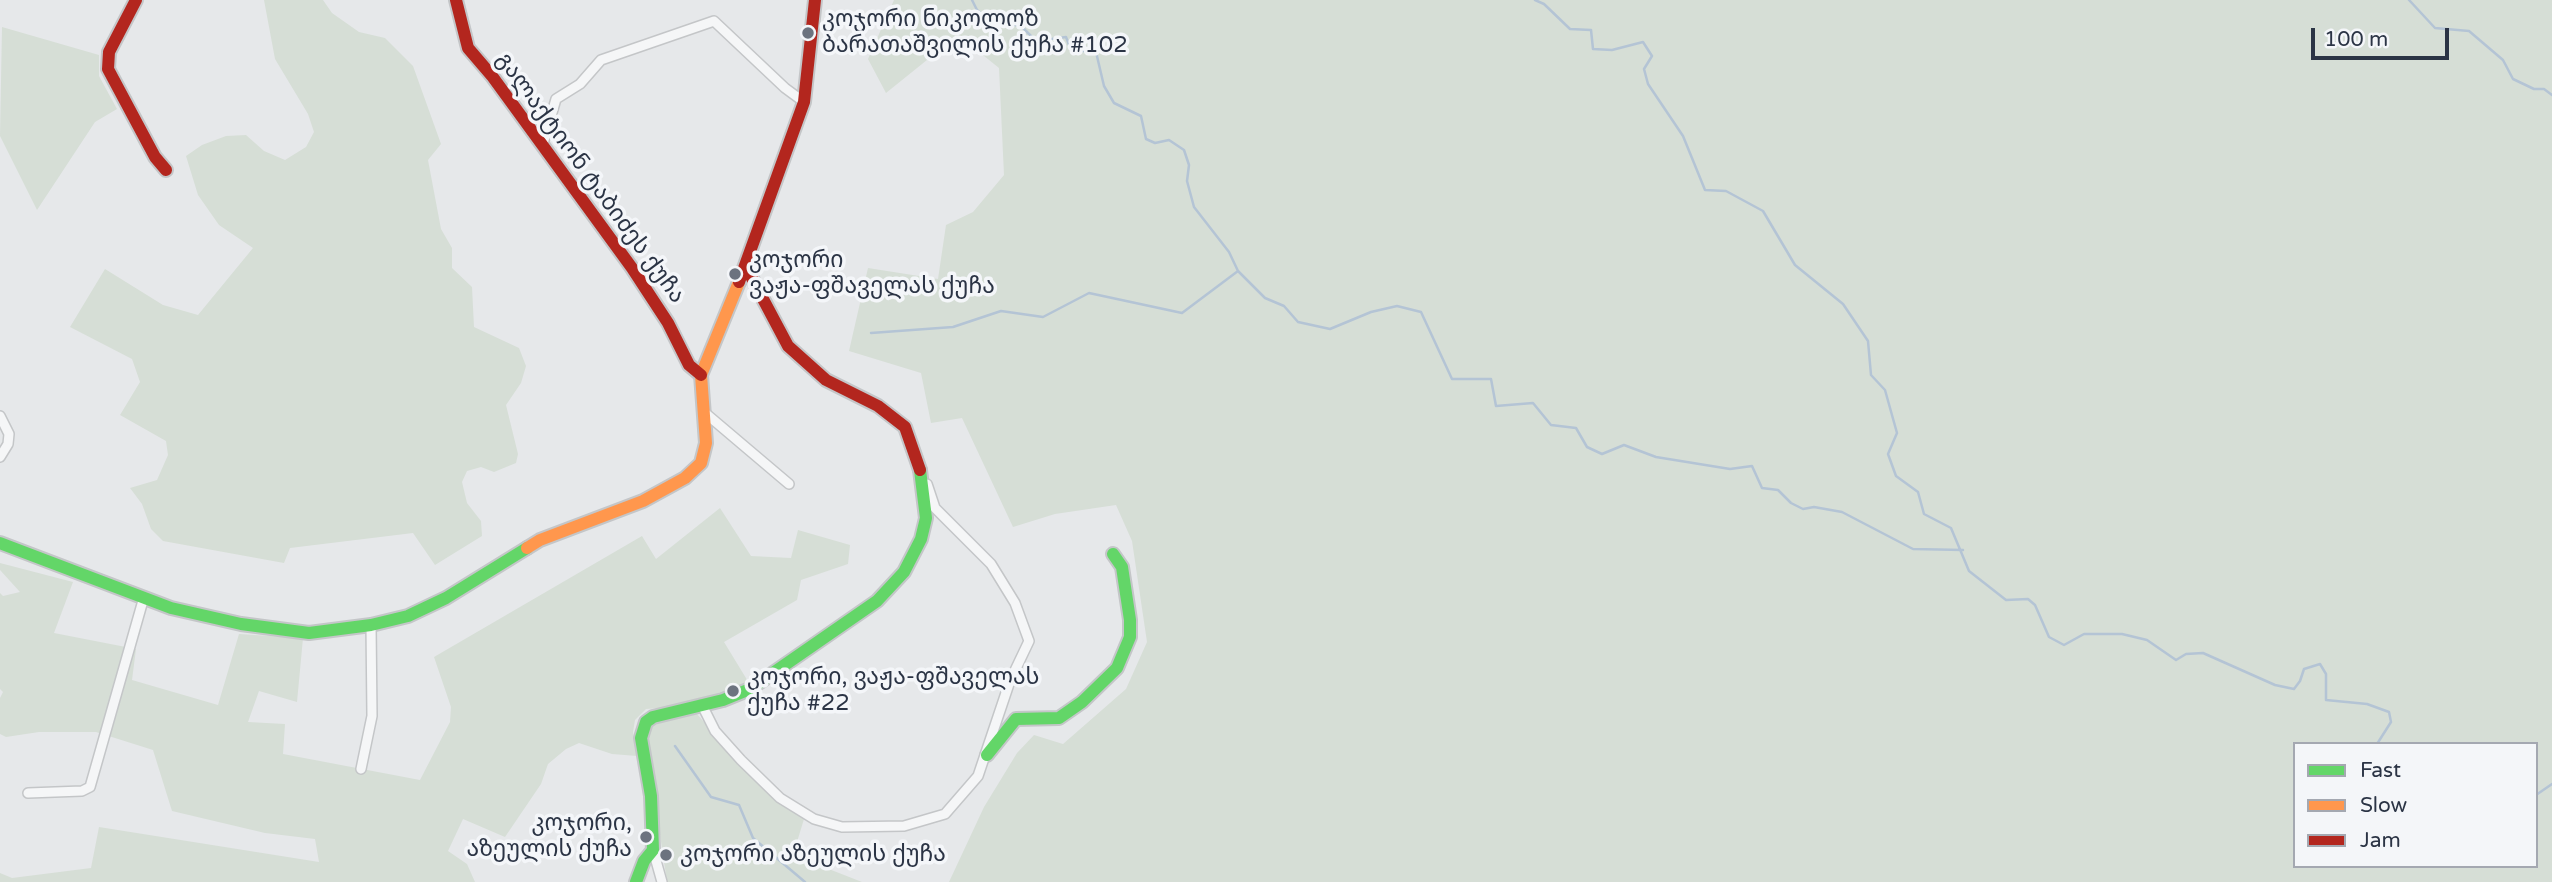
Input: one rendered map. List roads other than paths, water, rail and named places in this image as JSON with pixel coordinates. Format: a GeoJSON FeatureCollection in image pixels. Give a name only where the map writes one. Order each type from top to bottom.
{"type":"FeatureCollection","features":[{"type":"Feature","properties":{"kind":"street"},"geometry":{"type":"LineString","coordinates":[[136,0],[109,52],[108,69],[155,157],[166,170]]}},
{"type":"Feature","properties":{"kind":"street","name":"გალაქტიონ ტაბიძეს ქუჩა"},"geometry":{"type":"LineString","coordinates":[[456,0],[459,22],[468,48],[632,268],[668,323],[693,371],[701,375]]}},
{"type":"Feature","properties":{"kind":"street"},"geometry":{"type":"LineString","coordinates":[[0,542],[171,608],[241,624],[309,633],[371,625],[408,616],[446,598],[540,540],[643,501],[685,478],[701,463],[706,443],[701,375],[727,305],[746,267],[804,102],[815,0]]}},
{"type":"Feature","properties":{"kind":"street"},"geometry":{"type":"LineString","coordinates":[[542,148],[556,99],[580,84],[601,60],[714,21],[785,88],[804,102]]}},
{"type":"Feature","properties":{"kind":"street"},"geometry":{"type":"LineString","coordinates":[[703,707],[715,731],[780,797],[814,819],[842,827],[904,826],[944,814],[978,776],[1010,681],[1029,641],[1015,603],[991,564],[935,508],[905,427],[878,406],[810,370],[788,346],[746,267]]}},
{"type":"Feature","properties":{"kind":"street"},"geometry":{"type":"LineString","coordinates":[[704,412],[789,484]]}},
{"type":"Feature","properties":{"kind":"street"},"geometry":{"type":"LineString","coordinates":[[0,416],[9,434],[8,444],[0,457]]}},
{"type":"Feature","properties":{"kind":"street"},"geometry":{"type":"LineString","coordinates":[[662,882],[653,850],[651,796],[641,738],[643,729],[653,717],[703,707],[750,689],[849,623],[890,588],[904,572],[921,539],[926,518],[920,466]]}},
{"type":"Feature","properties":{"kind":"street"},"geometry":{"type":"LineString","coordinates":[[987,755],[1016,719],[1059,718],[1082,702],[1117,668],[1130,637],[1130,620],[1124,595],[1122,567],[1113,554]]}},
{"type":"Feature","properties":{"kind":"street"},"geometry":{"type":"LineString","coordinates":[[28,793],[82,791],[90,787],[144,597]]}},
{"type":"Feature","properties":{"kind":"street"},"geometry":{"type":"LineString","coordinates":[[360,769],[372,716],[371,625]]}},
{"type":"Feature","properties":{"kind":"street"},"geometry":{"type":"LineString","coordinates":[[636,882],[644,862],[653,850]]}},
{"type":"Feature","properties":{"kind":"waterway"},"geometry":{"type":"LineString","coordinates":[[972,0],[977,10],[990,21],[1021,26],[1036,41],[1066,37],[1071,50],[1096,52],[1104,86],[1114,103],[1141,116],[1146,139],[1155,143],[1169,140],[1184,150],[1189,165],[1187,181],[1194,207],[1229,252],[1238,271],[1265,298],[1284,306],[1298,322],[1330,329],[1371,312],[1397,306],[1421,312],[1452,379],[1491,379],[1496,406],[1533,403],[1551,425],[1576,428],[1587,447],[1602,454],[1624,445],[1656,457],[1730,469],[1752,466],[1762,488],[1778,490],[1791,503],[1803,509],[1814,507],[1842,512],[1913,549],[1963,550]]}},
{"type":"Feature","properties":{"kind":"waterway"},"geometry":{"type":"LineString","coordinates":[[1535,0],[1544,4],[1570,29],[1591,30],[1593,49],[1612,50],[1643,42],[1652,56],[1644,69],[1648,84],[1683,136],[1705,190],[1726,191],[1763,211],[1795,265],[1843,304],[1868,341],[1871,375],[1885,390],[1897,433],[1888,454],[1896,476],[1918,492],[1924,514],[1951,528],[1969,571],[2006,600],[2028,599],[2035,605],[2049,637],[2064,645],[2084,634],[2122,634],[2147,640],[2176,660],[2186,654],[2203,653],[2275,685],[2294,689],[2304,669],[2320,664],[2326,674],[2326,700],[2367,704],[2389,712],[2391,722],[2378,742]]}},
{"type":"Feature","properties":{"kind":"waterway"},"geometry":{"type":"LineString","coordinates":[[2409,0],[2435,28],[2469,31],[2503,60],[2513,79],[2534,89],[2544,89],[2552,95]]}},
{"type":"Feature","properties":{"kind":"waterway"},"geometry":{"type":"LineString","coordinates":[[871,333],[953,327],[1001,311],[1043,317],[1089,293],[1182,313],[1238,271]]}},
{"type":"Feature","properties":{"kind":"waterway"},"geometry":{"type":"LineString","coordinates":[[675,746],[711,797],[739,805],[753,838],[805,882]]}},
{"type":"Feature","properties":{"kind":"waterway"},"geometry":{"type":"LineString","coordinates":[[2538,794],[2552,784]]}},
{"type":"Feature","properties":{"kind":"place","name":"კოჯორი ნიკოლოზ ბარათაშვილის ქუჩა #102"},"geometry":{"type":"Point","coordinates":[808,33]}},
{"type":"Feature","properties":{"kind":"place","name":"კოჯორი ვაჟა-ფშაველას ქუჩა"},"geometry":{"type":"Point","coordinates":[735,274]}},
{"type":"Feature","properties":{"kind":"place","name":"კოჯორი, ვაჟა-ფშაველას ქუჩა #22"},"geometry":{"type":"Point","coordinates":[733,691]}},
{"type":"Feature","properties":{"kind":"place","name":"კოჯორი, აზეულის ქუჩა"},"geometry":{"type":"Point","coordinates":[646,837]}},
{"type":"Feature","properties":{"kind":"place","name":"კოჯორი აზეულის ქუჩა"},"geometry":{"type":"Point","coordinates":[666,855]}}]}
